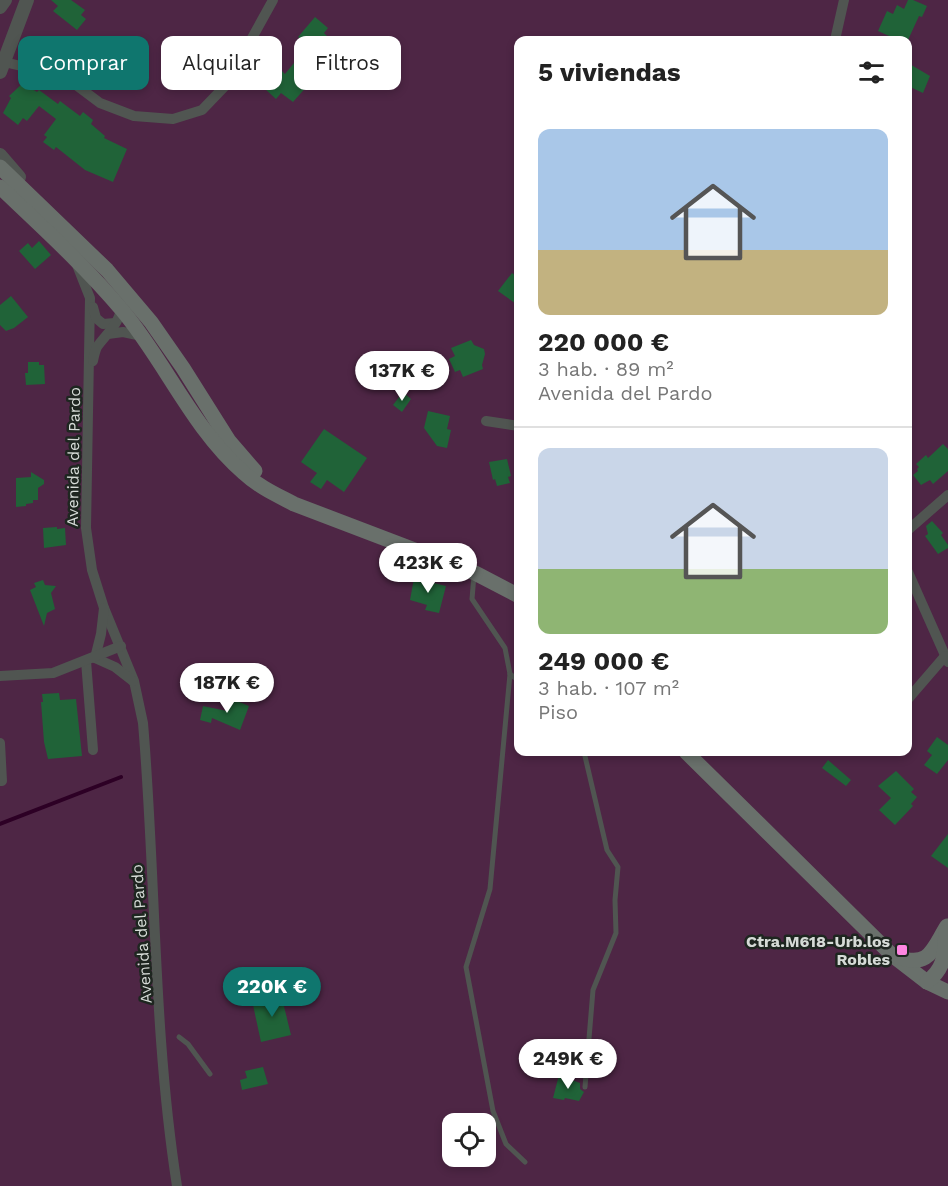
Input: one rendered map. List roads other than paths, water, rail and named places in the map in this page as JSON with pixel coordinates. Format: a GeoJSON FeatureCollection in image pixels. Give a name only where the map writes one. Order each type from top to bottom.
{"type":"FeatureCollection","features":[{"type":"Feature","properties":{"kind":"main road"},"geometry":{"type":"LineString","coordinates":[[0,166],[107,270],[151,322],[229,441],[252,469],[294,504]]}},
{"type":"Feature","properties":{"kind":"main road"},"geometry":{"type":"LineString","coordinates":[[0,187],[76,262],[118,316],[142,336],[218,448],[245,474],[267,490],[294,504],[475,573],[514,593]]}},
{"type":"Feature","properties":{"kind":"main road"},"geometry":{"type":"LineString","coordinates":[[690,756],[892,955],[927,982],[948,992]]}},
{"type":"Feature","properties":{"kind":"main road"},"geometry":{"type":"LineString","coordinates":[[892,955],[909,961],[921,961],[930,954],[948,925]]}},
{"type":"Feature","properties":{"kind":"main road"},"geometry":{"type":"LineString","coordinates":[[927,982],[945,970],[948,925]]}},
{"type":"Feature","properties":{"kind":"main road"},"geometry":{"type":"LineString","coordinates":[[927,982],[930,954]]}},
{"type":"Feature","properties":{"kind":"street"},"geometry":{"type":"LineString","coordinates":[[0,7],[5,0]]}},
{"type":"Feature","properties":{"kind":"street"},"geometry":{"type":"LineString","coordinates":[[27,0],[5,43],[2,67],[64,76],[100,103],[134,116],[173,119],[202,110],[226,85],[273,0]]}},
{"type":"Feature","properties":{"kind":"street"},"geometry":{"type":"LineString","coordinates":[[836,36],[844,0]]}},
{"type":"Feature","properties":{"kind":"street"},"geometry":{"type":"LineString","coordinates":[[0,155],[116,291],[118,316],[96,349],[89,376]]}},
{"type":"Feature","properties":{"kind":"street"},"geometry":{"type":"LineString","coordinates":[[76,262],[96,318],[103,324],[118,316]]}},
{"type":"Feature","properties":{"kind":"street"},"geometry":{"type":"LineString","coordinates":[[89,376],[90,298]]}},
{"type":"Feature","properties":{"kind":"street"},"geometry":{"type":"LineString","coordinates":[[108,334],[123,332],[142,336]]}},
{"type":"Feature","properties":{"kind":"street","name":"Avenida del Pardo"},"geometry":{"type":"LineString","coordinates":[[89,376],[86,528],[92,570],[104,608],[134,681],[143,723],[163,1051],[170,1142],[177,1186]]}},
{"type":"Feature","properties":{"kind":"street"},"geometry":{"type":"LineString","coordinates":[[486,421],[514,425]]}},
{"type":"Feature","properties":{"kind":"street"},"geometry":{"type":"LineString","coordinates":[[912,526],[948,495]]}},
{"type":"Feature","properties":{"kind":"street"},"geometry":{"type":"LineString","coordinates":[[912,581],[946,659],[912,695]]}},
{"type":"Feature","properties":{"kind":"street","name":"Avenida del Pardo"},"geometry":{"type":"LineString","coordinates":[[93,750],[90,660],[101,634],[104,608]]}},
{"type":"Feature","properties":{"kind":"street"},"geometry":{"type":"LineString","coordinates":[[0,676],[53,673],[121,646]]}},
{"type":"Feature","properties":{"kind":"street"},"geometry":{"type":"LineString","coordinates":[[90,660],[116,667],[134,681]]}},
{"type":"Feature","properties":{"kind":"street"},"geometry":{"type":"LineString","coordinates":[[0,743],[3,781],[0,781]]}},
{"type":"Feature","properties":{"kind":"lane"},"geometry":{"type":"LineString","coordinates":[[475,573],[472,599],[505,648],[510,674],[490,889],[466,967],[493,1111],[507,1144],[525,1162]]}},
{"type":"Feature","properties":{"kind":"lane"},"geometry":{"type":"LineString","coordinates":[[510,674],[514,677]]}},
{"type":"Feature","properties":{"kind":"lane"},"geometry":{"type":"LineString","coordinates":[[585,756],[607,850],[618,867],[615,900],[616,933],[593,990],[585,1087]]}},
{"type":"Feature","properties":{"kind":"lane"},"geometry":{"type":"LineString","coordinates":[[179,1037],[188,1044],[210,1074]]}},
{"type":"Feature","properties":{"kind":"waterway"},"geometry":{"type":"LineString","coordinates":[[0,824],[121,777]]}},
{"type":"Feature","properties":{"kind":"place","name":"Ctra.M618-Urb.los Robles"},"geometry":{"type":"Point","coordinates":[902,950]}}]}
